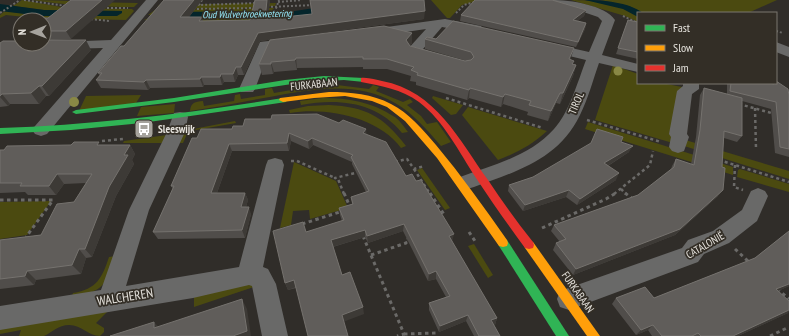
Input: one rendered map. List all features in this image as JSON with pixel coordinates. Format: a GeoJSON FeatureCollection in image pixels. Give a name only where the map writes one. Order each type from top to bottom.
{"type":"FeatureCollection","features":[{"type":"Feature","properties":{"kind":"street","name":"TIROL"},"geometry":{"type":"LineString","coordinates":[[462,184],[526,160],[542,150],[561,133],[572,115],[609,20],[602,14],[558,0]]}},
{"type":"Feature","properties":{"kind":"street"},"geometry":{"type":"LineString","coordinates":[[41,130],[144,9]]}},
{"type":"Feature","properties":{"kind":"street"},"geometry":{"type":"LineString","coordinates":[[358,35],[440,23],[490,32]]}},
{"type":"Feature","properties":{"kind":"street"},"geometry":{"type":"LineString","coordinates":[[440,23],[414,50],[447,61]]}},
{"type":"Feature","properties":{"kind":"street"},"geometry":{"type":"LineString","coordinates":[[247,89],[265,45],[304,41]]}},
{"type":"Feature","properties":{"kind":"street"},"geometry":{"type":"LineString","coordinates":[[534,43],[637,68]]}},
{"type":"Feature","properties":{"kind":"street"},"geometry":{"type":"LineString","coordinates":[[52,45],[113,44]]}},
{"type":"Feature","properties":{"kind":"street"},"geometry":{"type":"LineString","coordinates":[[777,47],[789,53],[788,56],[777,58]]}},
{"type":"Feature","properties":{"kind":"street","name":"FURKABAAN"},"geometry":{"type":"LineString","coordinates":[[54,115],[247,89],[298,80],[342,77],[368,80],[397,88],[426,103],[439,115],[481,178],[523,234],[594,336]]}},
{"type":"Feature","properties":{"kind":"street"},"geometry":{"type":"LineString","coordinates":[[678,148],[680,137],[678,134],[686,91],[691,89],[691,84]]}},
{"type":"Feature","properties":{"kind":"street","name":"FURKABAAN"},"geometry":{"type":"LineString","coordinates":[[0,131],[41,130],[180,117],[324,93],[359,96],[385,104],[409,121],[462,184],[496,232],[563,336]]}},
{"type":"Feature","properties":{"kind":"street"},"geometry":{"type":"LineString","coordinates":[[110,299],[139,210],[176,132],[180,117]]}},
{"type":"Feature","properties":{"kind":"street"},"geometry":{"type":"LineString","coordinates":[[275,165],[249,275],[260,276],[264,284],[275,336]]}},
{"type":"Feature","properties":{"kind":"street","name":"CATALONIË"},"geometry":{"type":"LineString","coordinates":[[569,299],[690,255],[696,247],[721,236],[750,215],[758,196]]}},
{"type":"Feature","properties":{"kind":"street","name":"WALCHEREN"},"geometry":{"type":"LineString","coordinates":[[0,318],[110,299],[193,287],[249,275]]}},
{"type":"Feature","properties":{"kind":"path"},"geometry":{"type":"LineString","coordinates":[[0,13],[20,0]]}},
{"type":"Feature","properties":{"kind":"path"},"geometry":{"type":"LineString","coordinates":[[26,0],[73,7]]}},
{"type":"Feature","properties":{"kind":"path"},"geometry":{"type":"LineString","coordinates":[[201,5],[199,5],[202,0]]}},
{"type":"Feature","properties":{"kind":"path"},"geometry":{"type":"LineString","coordinates":[[241,4],[243,0]]}},
{"type":"Feature","properties":{"kind":"path"},"geometry":{"type":"LineString","coordinates":[[276,21],[271,21],[278,1],[302,0]]}},
{"type":"Feature","properties":{"kind":"path"},"geometry":{"type":"LineString","coordinates":[[440,23],[464,5],[478,1]]}},
{"type":"Feature","properties":{"kind":"path"},"geometry":{"type":"LineString","coordinates":[[197,9],[201,5],[257,3]]}},
{"type":"Feature","properties":{"kind":"path"},"geometry":{"type":"LineString","coordinates":[[266,8],[319,4]]}},
{"type":"Feature","properties":{"kind":"path"},"geometry":{"type":"LineString","coordinates":[[102,8],[144,9]]}},
{"type":"Feature","properties":{"kind":"path"},"geometry":{"type":"LineString","coordinates":[[190,9],[258,8]]}},
{"type":"Feature","properties":{"kind":"path"},"geometry":{"type":"LineString","coordinates":[[90,19],[109,21]]}},
{"type":"Feature","properties":{"kind":"path"},"geometry":{"type":"LineString","coordinates":[[444,97],[561,133]]}},
{"type":"Feature","properties":{"kind":"path"},"geometry":{"type":"LineString","coordinates":[[732,102],[782,116]]}},
{"type":"Feature","properties":{"kind":"path"},"geometry":{"type":"LineString","coordinates":[[755,108],[756,149]]}},
{"type":"Feature","properties":{"kind":"path"},"geometry":{"type":"LineString","coordinates":[[94,141],[124,139]]}},
{"type":"Feature","properties":{"kind":"path"},"geometry":{"type":"LineString","coordinates":[[523,234],[558,222],[606,199],[621,189],[650,165],[653,151]]}},
{"type":"Feature","properties":{"kind":"path"},"geometry":{"type":"LineString","coordinates":[[392,162],[406,159],[445,216]]}},
{"type":"Feature","properties":{"kind":"path"},"geometry":{"type":"LineString","coordinates":[[414,170],[424,166],[420,160]]}},
{"type":"Feature","properties":{"kind":"path"},"geometry":{"type":"LineString","coordinates":[[275,165],[275,161],[297,161],[338,179],[351,208],[297,226]]}},
{"type":"Feature","properties":{"kind":"path"},"geometry":{"type":"LineString","coordinates":[[735,165],[734,187],[758,196]]}},
{"type":"Feature","properties":{"kind":"path"},"geometry":{"type":"LineString","coordinates":[[335,178],[364,170]]}},
{"type":"Feature","properties":{"kind":"path"},"geometry":{"type":"LineString","coordinates":[[621,189],[638,202]]}},
{"type":"Feature","properties":{"kind":"path"},"geometry":{"type":"LineString","coordinates":[[22,200],[26,195]]}},
{"type":"Feature","properties":{"kind":"path"},"geometry":{"type":"LineString","coordinates":[[0,200],[53,200],[28,237],[21,238]]}},
{"type":"Feature","properties":{"kind":"path"},"geometry":{"type":"LineString","coordinates":[[465,226],[477,245]]}},
{"type":"Feature","properties":{"kind":"path"},"geometry":{"type":"LineString","coordinates":[[362,235],[404,334]]}},
{"type":"Feature","properties":{"kind":"path"},"geometry":{"type":"LineString","coordinates":[[721,236],[755,268]]}},
{"type":"Feature","properties":{"kind":"path"},"geometry":{"type":"LineString","coordinates":[[370,255],[406,243],[405,240],[407,239]]}},
{"type":"Feature","properties":{"kind":"path"},"geometry":{"type":"LineString","coordinates":[[772,284],[789,299]]}},
{"type":"Feature","properties":{"kind":"path"},"geometry":{"type":"LineString","coordinates":[[770,336],[789,327]]}},
{"type":"Feature","properties":{"kind":"path"},"geometry":{"type":"LineString","coordinates":[[398,336],[404,334],[436,333]]}},
{"type":"Feature","properties":{"kind":"shaded area"},"geometry":{"type":"Polygon","coordinates":[[[22,0],[67,8],[132,9],[134,11],[126,20],[52,18],[52,16],[116,16],[121,11],[44,10],[13,6],[22,0]]]}},
{"type":"Feature","properties":{"kind":"shaded area"},"geometry":{"type":"Polygon","coordinates":[[[31,0],[138,3],[134,7],[108,7],[31,0]]]}},
{"type":"Feature","properties":{"kind":"shaded area"},"geometry":{"type":"Polygon","coordinates":[[[431,0],[481,0],[462,5],[450,18],[447,18],[431,0]]]}},
{"type":"Feature","properties":{"kind":"shaded area"},"geometry":{"type":"Polygon","coordinates":[[[571,0],[615,5],[624,8],[637,16],[637,22],[625,16],[571,0]]]}},
{"type":"Feature","properties":{"kind":"shaded area"},"geometry":{"type":"Polygon","coordinates":[[[600,0],[777,0],[750,12],[641,12],[629,6],[600,0]]]}},
{"type":"Feature","properties":{"kind":"shaded area"},"geometry":{"type":"Polygon","coordinates":[[[276,3],[275,6],[233,9],[157,8],[159,5],[276,3]]]}},
{"type":"Feature","properties":{"kind":"shaded area"},"geometry":{"type":"Polygon","coordinates":[[[274,8],[272,12],[162,12],[179,17],[270,18],[268,25],[144,20],[149,18],[151,15],[148,15],[155,10],[274,8]]]}},
{"type":"Feature","properties":{"kind":"shaded area"},"geometry":{"type":"Polygon","coordinates":[[[5,11],[12,12],[12,16],[6,15],[0,18],[0,15],[5,11]]]}},
{"type":"Feature","properties":{"kind":"shaded area"},"geometry":{"type":"Polygon","coordinates":[[[613,65],[637,74],[637,84],[667,84],[682,87],[673,134],[676,144],[595,120],[613,65]]]}},
{"type":"Feature","properties":{"kind":"shaded area"},"geometry":{"type":"Polygon","coordinates":[[[332,80],[338,80],[337,85],[369,89],[373,85],[379,87],[376,91],[403,102],[410,99],[413,102],[407,105],[421,116],[427,124],[437,122],[451,142],[441,146],[420,123],[402,107],[378,95],[361,90],[325,89],[288,93],[190,111],[192,104],[198,102],[203,101],[204,106],[234,101],[235,95],[240,94],[241,99],[265,95],[265,89],[272,88],[274,93],[297,89],[295,84],[301,83],[302,88],[331,85],[332,80]]]}},
{"type":"Feature","properties":{"kind":"shaded area"},"geometry":{"type":"Polygon","coordinates":[[[141,95],[136,103],[79,111],[86,96],[141,95]]]}},
{"type":"Feature","properties":{"kind":"shaded area"},"geometry":{"type":"Polygon","coordinates":[[[433,96],[463,105],[456,114],[451,115],[432,98],[433,96]]]}},
{"type":"Feature","properties":{"kind":"shaded area"},"geometry":{"type":"Polygon","coordinates":[[[323,98],[351,100],[377,107],[395,117],[408,132],[402,133],[381,115],[356,105],[329,102],[301,105],[300,101],[323,98]]]}},
{"type":"Feature","properties":{"kind":"shaded area"},"geometry":{"type":"Polygon","coordinates":[[[175,104],[174,113],[137,116],[141,107],[175,104]]]}},
{"type":"Feature","properties":{"kind":"shaded area"},"geometry":{"type":"Polygon","coordinates":[[[329,105],[353,108],[373,115],[389,127],[406,146],[401,148],[391,137],[379,129],[366,122],[351,117],[335,113],[320,112],[290,113],[289,110],[308,106],[329,105]]]}},
{"type":"Feature","properties":{"kind":"shaded area"},"geometry":{"type":"Polygon","coordinates":[[[468,107],[547,131],[524,148],[498,160],[462,115],[468,107]]]}},
{"type":"Feature","properties":{"kind":"shaded area"},"geometry":{"type":"Polygon","coordinates":[[[235,121],[236,123],[196,130],[187,134],[183,143],[177,143],[183,132],[188,130],[235,121]]]}},
{"type":"Feature","properties":{"kind":"shaded area"},"geometry":{"type":"Polygon","coordinates":[[[588,122],[733,167],[733,175],[585,129],[588,122]]]}},
{"type":"Feature","properties":{"kind":"shaded area"},"geometry":{"type":"Polygon","coordinates":[[[167,135],[165,143],[123,143],[124,141],[167,135]]]}},
{"type":"Feature","properties":{"kind":"shaded area"},"geometry":{"type":"Polygon","coordinates":[[[682,139],[789,171],[789,179],[681,145],[682,139]]]}},
{"type":"Feature","properties":{"kind":"shaded area"},"geometry":{"type":"Polygon","coordinates":[[[294,162],[336,181],[348,208],[310,219],[309,210],[293,211],[291,225],[280,228],[294,162]]]}},
{"type":"Feature","properties":{"kind":"shaded area"},"geometry":{"type":"Polygon","coordinates":[[[422,168],[450,208],[445,210],[417,170],[422,168]]]}},
{"type":"Feature","properties":{"kind":"shaded area"},"geometry":{"type":"Polygon","coordinates":[[[740,169],[789,184],[789,192],[737,177],[738,170],[740,169]]]}},
{"type":"Feature","properties":{"kind":"shaded area"},"geometry":{"type":"Polygon","coordinates":[[[51,201],[27,235],[0,239],[0,202],[51,201]]]}},
{"type":"Feature","properties":{"kind":"shaded area"},"geometry":{"type":"Polygon","coordinates":[[[474,244],[493,275],[488,278],[468,246],[474,244]]]}},
{"type":"Feature","properties":{"kind":"shaded area"},"geometry":{"type":"Polygon","coordinates":[[[116,256],[109,275],[102,286],[91,293],[71,299],[73,293],[88,289],[93,285],[101,277],[109,257],[116,256]]]}},
{"type":"Feature","properties":{"kind":"shaded area"},"geometry":{"type":"Polygon","coordinates":[[[254,281],[257,286],[194,307],[194,295],[254,281]]]}},
{"type":"Feature","properties":{"kind":"shaded area"},"geometry":{"type":"Polygon","coordinates":[[[110,309],[96,323],[104,328],[104,332],[100,336],[96,336],[74,325],[59,327],[44,336],[19,336],[21,330],[0,334],[0,327],[110,309]]]}},
{"type":"Feature","properties":{"kind":"water","name":"Oud Wulverbroekwetering"},"geometry":{"type":"Polygon","coordinates":[[[366,0],[403,0],[290,18],[179,17],[162,12],[295,11],[366,0]]]}},
{"type":"Feature","properties":{"kind":"water"},"geometry":{"type":"Polygon","coordinates":[[[585,0],[600,0],[623,4],[642,12],[637,12],[637,16],[623,9],[585,0]]]}},
{"type":"Feature","properties":{"kind":"water"},"geometry":{"type":"Polygon","coordinates":[[[0,4],[44,10],[122,11],[122,13],[117,16],[52,16],[52,12],[0,11],[0,4]]]}},
{"type":"Feature","properties":{"kind":"building"},"geometry":{"type":"Polygon","coordinates":[[[71,0],[102,0],[66,31],[52,31],[52,15],[71,0]]]}},
{"type":"Feature","properties":{"kind":"building"},"geometry":{"type":"Polygon","coordinates":[[[164,0],[194,0],[180,17],[202,17],[199,21],[250,20],[255,0],[267,0],[265,19],[312,14],[310,0],[424,0],[425,11],[258,33],[241,67],[236,67],[233,74],[221,74],[220,77],[146,80],[144,82],[96,80],[102,73],[98,73],[164,0]]]}},
{"type":"Feature","properties":{"kind":"building"},"geometry":{"type":"Polygon","coordinates":[[[475,0],[552,0],[586,10],[573,20],[586,23],[578,42],[461,15],[475,0]]]}},
{"type":"Feature","properties":{"kind":"building"},"geometry":{"type":"Polygon","coordinates":[[[628,20],[637,22],[637,52],[618,48],[628,20]]]}},
{"type":"Feature","properties":{"kind":"building"},"geometry":{"type":"Polygon","coordinates":[[[453,21],[574,48],[569,59],[574,61],[572,64],[576,65],[563,93],[560,93],[551,111],[529,105],[531,101],[505,94],[503,97],[470,88],[469,90],[417,75],[418,73],[411,70],[414,67],[387,59],[363,59],[363,57],[296,58],[295,60],[271,62],[271,64],[259,64],[270,40],[384,26],[412,33],[406,40],[410,46],[465,61],[471,60],[474,57],[471,52],[425,39],[427,37],[436,39],[453,21]]]}},
{"type":"Feature","properties":{"kind":"building"},"geometry":{"type":"Polygon","coordinates":[[[52,40],[86,40],[42,86],[39,86],[31,93],[2,94],[0,96],[0,43],[3,41],[12,41],[12,52],[52,52],[52,40]]]}},
{"type":"Feature","properties":{"kind":"building"},"geometry":{"type":"Polygon","coordinates":[[[777,82],[788,89],[789,149],[780,147],[776,102],[730,91],[731,84],[777,84],[777,82]]]}},
{"type":"Feature","properties":{"kind":"building"},"geometry":{"type":"Polygon","coordinates":[[[704,88],[742,98],[742,136],[724,131],[722,167],[725,168],[723,190],[680,229],[576,269],[556,243],[566,239],[554,225],[638,195],[674,167],[676,159],[694,165],[700,130],[704,88]]]}},
{"type":"Feature","properties":{"kind":"building"},"geometry":{"type":"Polygon","coordinates":[[[317,114],[339,123],[343,120],[366,129],[363,133],[386,142],[406,176],[412,174],[416,181],[421,180],[454,234],[449,236],[497,318],[491,320],[500,336],[479,336],[468,315],[440,326],[429,303],[450,296],[436,271],[429,274],[404,224],[367,236],[365,230],[331,240],[342,275],[350,272],[363,307],[342,315],[348,336],[308,336],[294,280],[285,283],[273,231],[303,222],[306,232],[344,220],[339,208],[353,204],[351,197],[369,191],[351,157],[353,155],[312,138],[308,141],[289,133],[287,143],[229,144],[211,193],[245,193],[241,207],[249,207],[242,230],[153,232],[174,186],[171,186],[192,138],[197,138],[201,129],[232,129],[233,126],[243,126],[245,119],[271,119],[272,115],[317,114]]]}},
{"type":"Feature","properties":{"kind":"building"},"geometry":{"type":"Polygon","coordinates":[[[597,129],[623,137],[621,142],[633,146],[604,163],[619,173],[580,199],[569,190],[525,205],[509,185],[533,177],[591,143],[597,129]]]}},
{"type":"Feature","properties":{"kind":"building"},"geometry":{"type":"Polygon","coordinates":[[[74,142],[99,142],[97,145],[130,145],[124,155],[128,155],[109,187],[85,249],[79,249],[72,265],[27,271],[25,276],[0,279],[0,240],[41,235],[57,204],[74,202],[92,174],[57,174],[49,186],[20,186],[22,183],[0,183],[0,150],[4,150],[7,146],[71,145],[74,142]]]}},
{"type":"Feature","properties":{"kind":"building"},"geometry":{"type":"Polygon","coordinates":[[[789,231],[789,284],[776,289],[789,301],[789,310],[733,336],[701,336],[698,333],[692,336],[662,336],[653,325],[641,330],[616,298],[645,287],[654,298],[755,258],[789,231]]]}},
{"type":"Feature","properties":{"kind":"building"},"geometry":{"type":"Polygon","coordinates":[[[242,299],[247,331],[233,336],[110,336],[154,322],[154,328],[242,299]]]}},
{"type":"Feature","properties":{"kind":"traffic: fast"},"geometry":{"type":"LineString","coordinates":[[76,112],[174,100],[285,82],[324,78],[364,80]]}},
{"type":"Feature","properties":{"kind":"traffic: fast"},"geometry":{"type":"LineString","coordinates":[[0,131],[107,125],[283,100]]}},
{"type":"Feature","properties":{"kind":"traffic: fast"},"geometry":{"type":"LineString","coordinates":[[503,243],[563,336]]}},
{"type":"Feature","properties":{"kind":"traffic: slow"},"geometry":{"type":"LineString","coordinates":[[283,100],[314,95],[345,94],[375,99],[403,115],[440,156],[503,243]]}},
{"type":"Feature","properties":{"kind":"traffic: slow"},"geometry":{"type":"LineString","coordinates":[[529,245],[594,336]]}},
{"type":"Feature","properties":{"kind":"traffic: jam"},"geometry":{"type":"LineString","coordinates":[[364,80],[387,84],[406,91],[421,100],[434,112],[457,140],[491,193],[529,245]]}},
{"type":"Feature","properties":{"kind":"place","name":"Sleeswijk"},"geometry":{"type":"Point","coordinates":[144,129]}}]}
